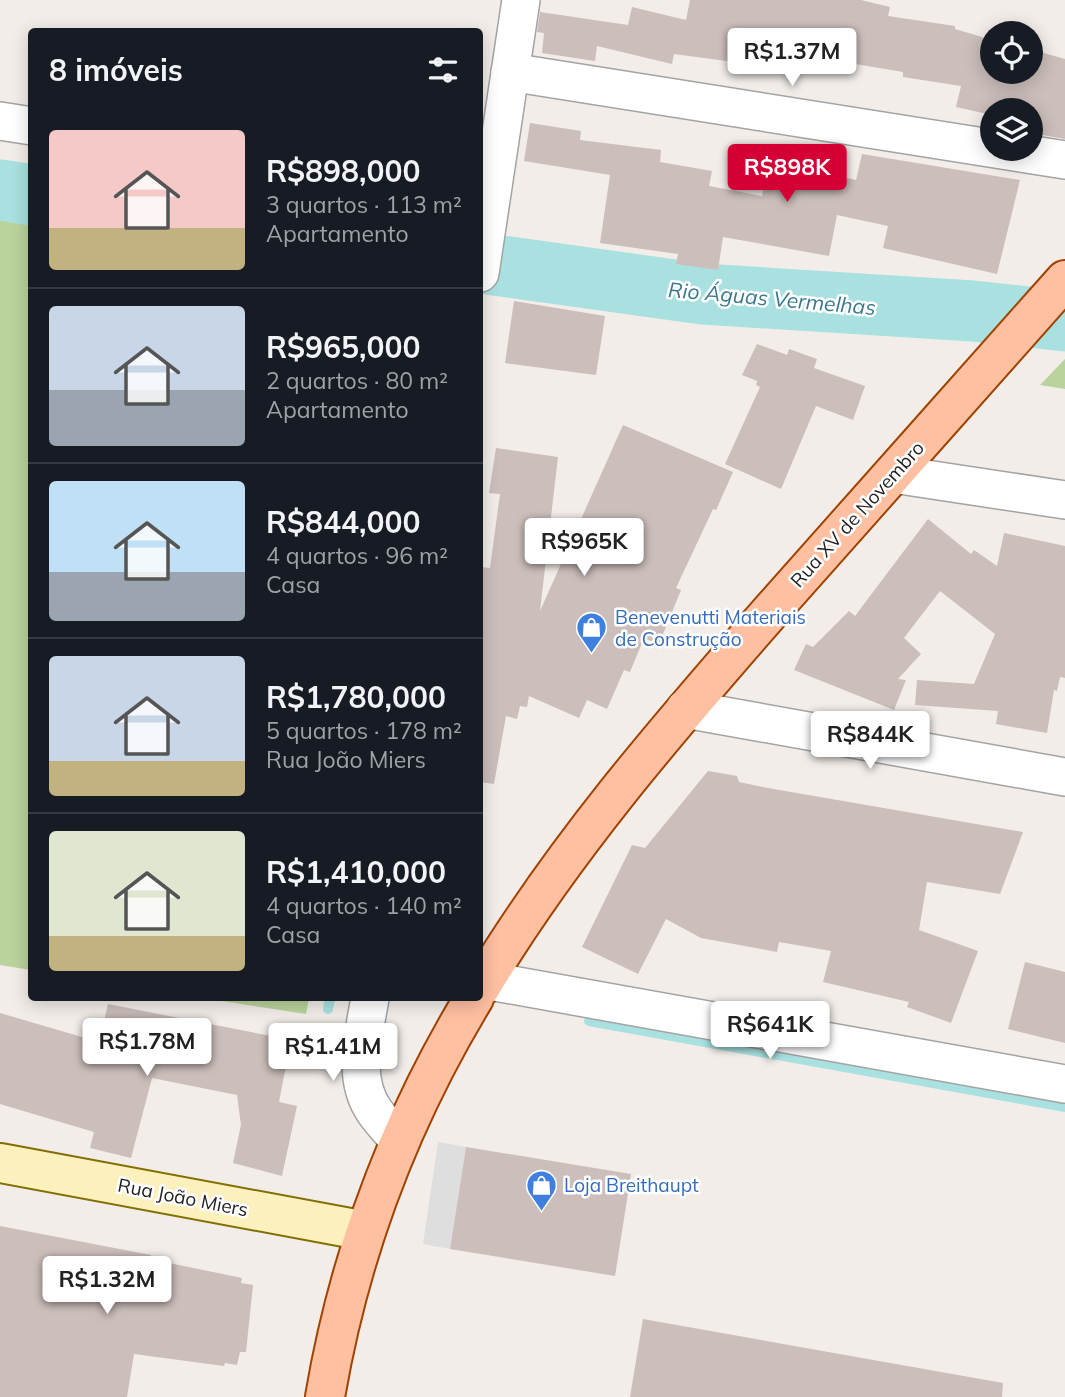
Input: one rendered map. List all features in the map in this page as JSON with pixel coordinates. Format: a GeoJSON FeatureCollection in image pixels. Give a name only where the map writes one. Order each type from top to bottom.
{"type":"FeatureCollection","features":[{"type":"Feature","properties":{"kind":"main road","name":"Rua XV de Novembro"},"geometry":{"type":"LineString","coordinates":[[483,983],[568,854],[685,709],[1064,281]]}},
{"type":"Feature","properties":{"kind":"main road","name":"Rua XV de Novembro"},"geometry":{"type":"LineString","coordinates":[[325,1397],[340,1325],[366,1231],[400,1142],[432,1072],[472,1001]]}},
{"type":"Feature","properties":{"kind":"street"},"geometry":{"type":"LineString","coordinates":[[483,238],[485,193],[510,72],[521,0]]}},
{"type":"Feature","properties":{"kind":"street"},"geometry":{"type":"LineString","coordinates":[[510,72],[1065,160]]}},
{"type":"Feature","properties":{"kind":"street"},"geometry":{"type":"LineString","coordinates":[[0,121],[28,125]]}},
{"type":"Feature","properties":{"kind":"street"},"geometry":{"type":"LineString","coordinates":[[893,474],[1065,500]]}},
{"type":"Feature","properties":{"kind":"street"},"geometry":{"type":"LineString","coordinates":[[685,709],[1065,776]]}},
{"type":"Feature","properties":{"kind":"street"},"geometry":{"type":"LineString","coordinates":[[483,990],[1065,1084]]}},
{"type":"Feature","properties":{"kind":"street"},"geometry":{"type":"LineString","coordinates":[[370,1001],[361,1054],[362,1084],[373,1110],[400,1142]]}},
{"type":"Feature","properties":{"kind":"street","name":"Rua João Miers"},"geometry":{"type":"LineString","coordinates":[[0,1163],[366,1231]]}},
{"type":"Feature","properties":{"kind":"green space"},"geometry":{"type":"Polygon","coordinates":[[[0,219],[28,222],[28,970],[0,965],[0,219]]]}},
{"type":"Feature","properties":{"kind":"green space"},"geometry":{"type":"Polygon","coordinates":[[[1065,359],[1065,389],[1040,385],[1065,359]]]}},
{"type":"Feature","properties":{"kind":"green space"},"geometry":{"type":"Polygon","coordinates":[[[222,1001],[308,1001],[306,1014],[222,1001]]]}},
{"type":"Feature","properties":{"kind":"shaded area"},"geometry":{"type":"Polygon","coordinates":[[[438,1142],[466,1147],[450,1249],[423,1244],[438,1142]]]}},
{"type":"Feature","properties":{"kind":"building"},"geometry":{"type":"Polygon","coordinates":[[[690,0],[861,0],[890,7],[888,16],[955,26],[955,29],[980,36],[980,84],[1043,84],[1043,53],[1065,59],[1065,139],[1043,135],[1043,98],[980,98],[980,112],[956,107],[961,86],[903,77],[903,72],[790,53],[787,69],[674,54],[672,64],[597,46],[595,61],[542,53],[544,33],[537,32],[540,12],[628,25],[632,7],[686,20],[690,0]]]}},
{"type":"Feature","properties":{"kind":"building"},"geometry":{"type":"Polygon","coordinates":[[[530,123],[581,131],[580,140],[661,150],[660,162],[712,171],[709,186],[762,196],[769,161],[856,180],[862,154],[1020,180],[997,274],[883,248],[888,226],[837,215],[829,256],[723,237],[718,270],[676,264],[678,254],[600,243],[610,175],[524,161],[530,123]]]}},
{"type":"Feature","properties":{"kind":"building"},"geometry":{"type":"Polygon","coordinates":[[[514,301],[605,316],[596,375],[505,363],[514,301]]]}},
{"type":"Feature","properties":{"kind":"building"},"geometry":{"type":"Polygon","coordinates":[[[757,344],[787,355],[789,349],[817,359],[814,368],[865,386],[853,420],[816,406],[781,489],[725,464],[760,387],[756,385],[757,381],[742,375],[757,344]]]}},
{"type":"Feature","properties":{"kind":"building"},"geometry":{"type":"Polygon","coordinates":[[[623,425],[733,472],[676,588],[681,590],[659,644],[644,638],[630,672],[624,670],[607,709],[587,700],[579,718],[529,696],[527,707],[520,706],[517,719],[506,716],[494,784],[483,782],[483,567],[490,568],[500,494],[489,493],[496,448],[558,457],[540,611],[623,425]]]}},
{"type":"Feature","properties":{"kind":"building"},"geometry":{"type":"Polygon","coordinates":[[[928,519],[971,554],[974,550],[997,566],[1004,533],[1065,546],[1065,678],[1060,677],[1057,691],[1054,690],[1047,733],[996,724],[998,711],[915,705],[917,680],[974,684],[995,634],[940,591],[904,638],[921,654],[898,679],[906,680],[894,710],[794,670],[806,644],[813,647],[849,611],[855,616],[928,519]]]}},
{"type":"Feature","properties":{"kind":"building"},"geometry":{"type":"Polygon","coordinates":[[[708,771],[737,776],[739,782],[768,788],[1023,832],[1000,894],[927,882],[919,930],[978,951],[951,1023],[907,1007],[909,1002],[823,982],[831,951],[779,942],[777,952],[701,938],[666,919],[638,974],[582,947],[632,845],[645,848],[708,771]]]}},
{"type":"Feature","properties":{"kind":"building"},"geometry":{"type":"Polygon","coordinates":[[[1025,962],[1065,972],[1065,1043],[1008,1029],[1025,962]]]}},
{"type":"Feature","properties":{"kind":"building"},"geometry":{"type":"Polygon","coordinates":[[[108,1004],[291,1040],[279,1102],[297,1106],[282,1176],[233,1163],[241,1125],[237,1095],[152,1078],[131,1158],[90,1148],[94,1132],[0,1104],[0,1013],[99,1042],[108,1004]]]}},
{"type":"Feature","properties":{"kind":"building","name":"Loja Breithaupt"},"geometry":{"type":"Polygon","coordinates":[[[466,1147],[631,1174],[615,1276],[450,1249],[466,1147]]]}},
{"type":"Feature","properties":{"kind":"building"},"geometry":{"type":"Polygon","coordinates":[[[0,1226],[151,1255],[150,1259],[242,1278],[241,1283],[253,1285],[246,1352],[240,1352],[237,1365],[225,1363],[224,1366],[134,1354],[127,1397],[0,1397],[0,1226]]]}},
{"type":"Feature","properties":{"kind":"building"},"geometry":{"type":"Polygon","coordinates":[[[643,1319],[1003,1383],[1002,1397],[630,1397],[643,1319]]]}},
{"type":"Feature","properties":{"kind":"waterway","name":"Rio Águas Vermelhas"},"geometry":{"type":"LineString","coordinates":[[0,190],[28,194]]}},
{"type":"Feature","properties":{"kind":"waterway","name":"Rio Águas Vermelhas"},"geometry":{"type":"LineString","coordinates":[[483,263],[703,294],[973,311],[1065,321]]}},
{"type":"Feature","properties":{"kind":"waterway"},"geometry":{"type":"LineString","coordinates":[[328,1009],[329,1001]]}},
{"type":"Feature","properties":{"kind":"waterway"},"geometry":{"type":"LineString","coordinates":[[589,1021],[1065,1107]]}},
{"type":"Feature","properties":{"kind":"place","name":"Benevenutti Materiais de Construção"},"geometry":{"type":"Point","coordinates":[592,655]}},
{"type":"Feature","properties":{"kind":"place","name":"Loja Breithaupt"},"geometry":{"type":"Point","coordinates":[541,1212]}}]}
